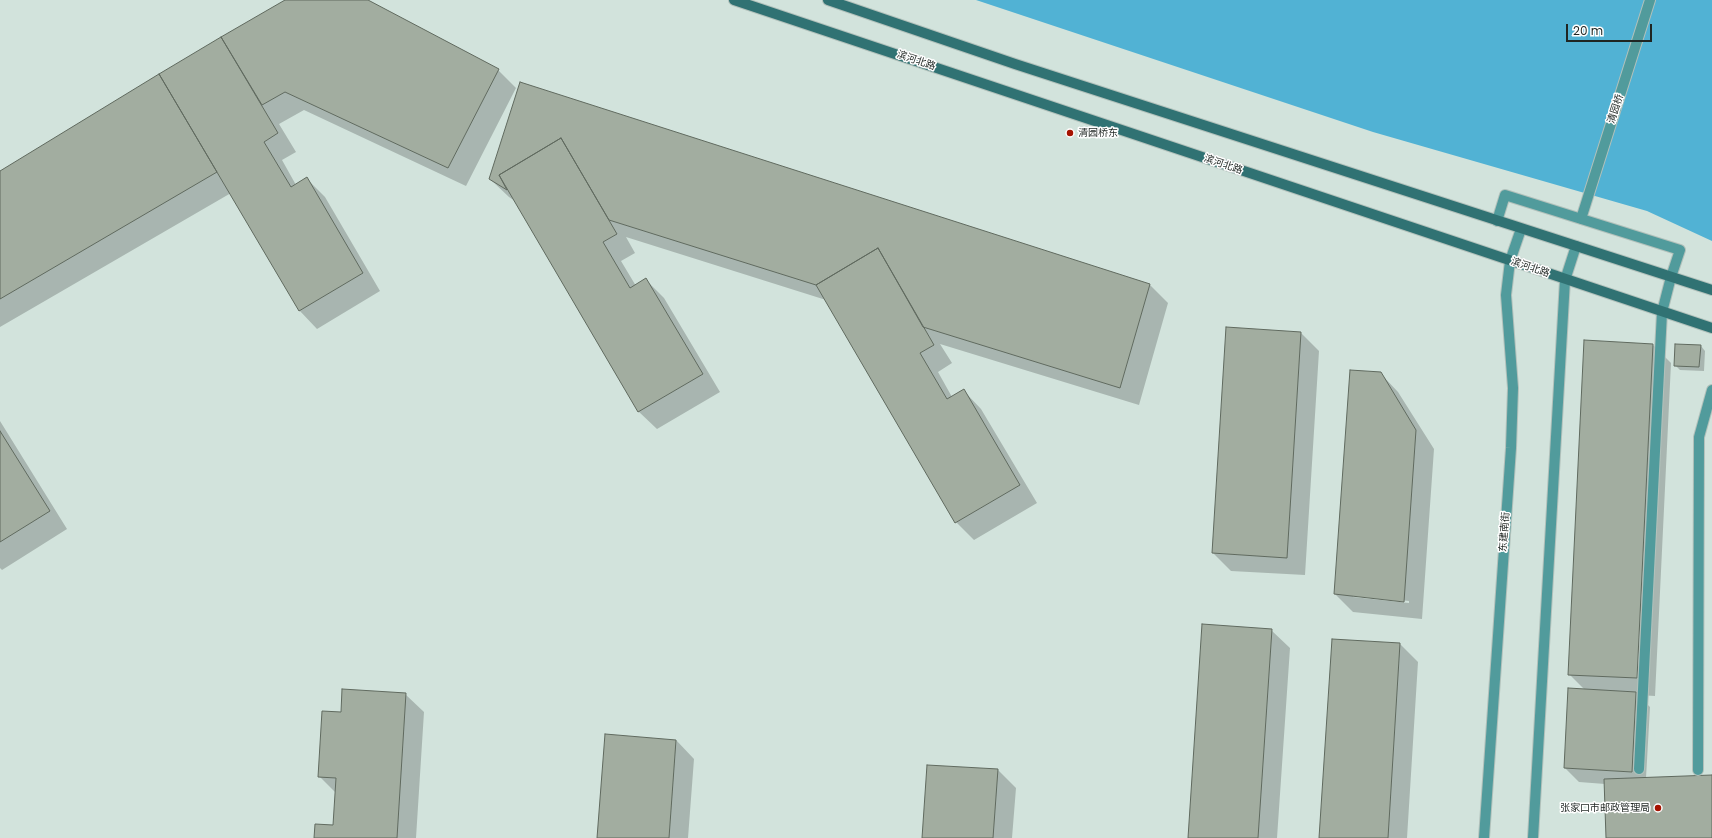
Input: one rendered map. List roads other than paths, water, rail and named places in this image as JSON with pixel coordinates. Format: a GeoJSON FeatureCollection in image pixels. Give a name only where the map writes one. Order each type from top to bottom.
{"type":"FeatureCollection","features":[{"type":"Feature","properties":{"kind":"main road","name":"滨河北路"},"geometry":{"type":"LineString","coordinates":[[734,0],[1565,280],[1712,328]]}},
{"type":"Feature","properties":{"kind":"main road"},"geometry":{"type":"LineString","coordinates":[[828,0],[1015,64],[1712,290]]}},
{"type":"Feature","properties":{"kind":"street","name":"清园桥"},"geometry":{"type":"LineString","coordinates":[[1581,219],[1650,0]]}},
{"type":"Feature","properties":{"kind":"street"},"geometry":{"type":"LineString","coordinates":[[1497,221],[1505,194],[1680,250],[1662,312],[1638,769]]}},
{"type":"Feature","properties":{"kind":"street","name":"东建南街"},"geometry":{"type":"LineString","coordinates":[[1484,838],[1514,388],[1506,295],[1510,261],[1521,228]]}},
{"type":"Feature","properties":{"kind":"street"},"geometry":{"type":"LineString","coordinates":[[1533,838],[1565,280],[1576,246]]}},
{"type":"Feature","properties":{"kind":"street"},"geometry":{"type":"LineString","coordinates":[[1698,770],[1699,436],[1712,390]]}},
{"type":"Feature","properties":{"kind":"water"},"geometry":{"type":"Polygon","coordinates":[[[976,0],[1712,0],[1712,241],[1647,211],[1373,132],[976,0]]]}},
{"type":"Feature","properties":{"kind":"place","name":"清园桥东"},"geometry":{"type":"Point","coordinates":[1070,133]}},
{"type":"Feature","properties":{"kind":"place","name":"张家口市邮政管理局"},"geometry":{"type":"Point","coordinates":[1658,808]}}]}
